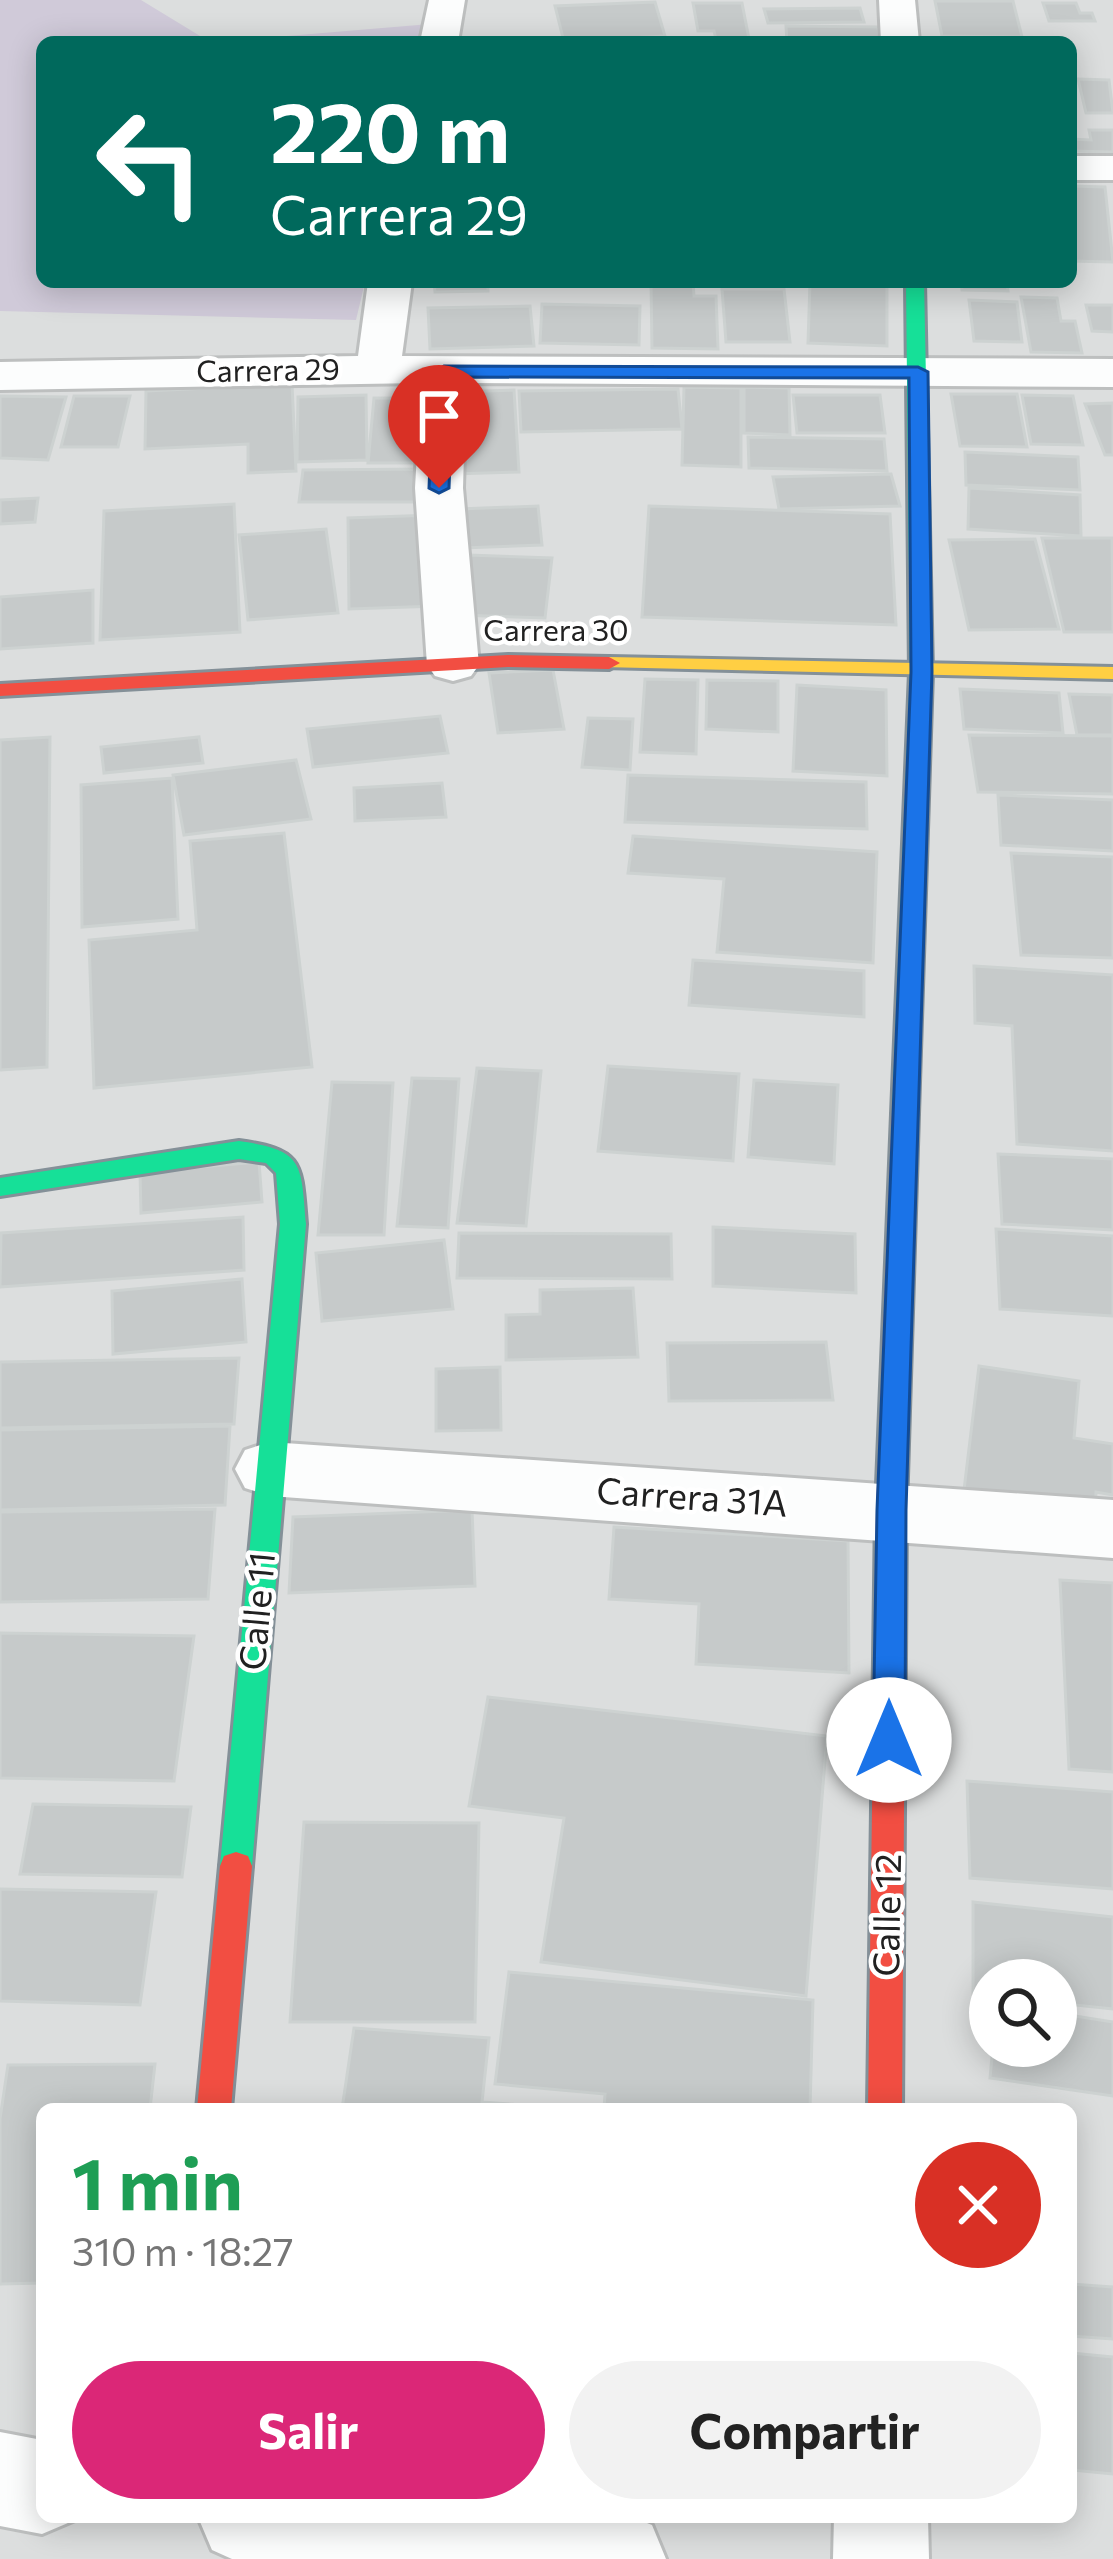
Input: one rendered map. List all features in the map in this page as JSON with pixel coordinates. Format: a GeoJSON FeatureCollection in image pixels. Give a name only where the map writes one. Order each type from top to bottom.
{"type":"FeatureCollection","features":[{"type":"Feature","properties":{"kind":"street"},"geometry":{"type":"LineString","coordinates":[[440,36],[447,0]]}},
{"type":"Feature","properties":{"kind":"street"},"geometry":{"type":"LineString","coordinates":[[897,0],[900,36]]}},
{"type":"Feature","properties":{"kind":"street"},"geometry":{"type":"LineString","coordinates":[[1077,168],[1113,168]]}},
{"type":"Feature","properties":{"kind":"street"},"geometry":{"type":"LineString","coordinates":[[380,370],[380,332],[389,288]]}},
{"type":"Feature","properties":{"kind":"street","name":"Calle 12"},"geometry":{"type":"LineString","coordinates":[[885,2103],[891,1510],[921,672],[915,288]]}},
{"type":"Feature","properties":{"kind":"street","name":"Carrera 29"},"geometry":{"type":"LineString","coordinates":[[0,376],[380,370],[1113,373]]}},
{"type":"Feature","properties":{"kind":"street"},"geometry":{"type":"LineString","coordinates":[[444,372],[439,488],[454,664]]}},
{"type":"Feature","properties":{"kind":"street","name":"Carrera 30"},"geometry":{"type":"LineString","coordinates":[[0,690],[508,661],[1113,673]]}},
{"type":"Feature","properties":{"kind":"street","name":"Calle 11"},"geometry":{"type":"LineString","coordinates":[[0,1186],[239,1150],[274,1155],[289,1170],[293,1190],[215,2103]]}},
{"type":"Feature","properties":{"kind":"street","name":"Carrera 31A"},"geometry":{"type":"LineString","coordinates":[[270,1469],[1113,1528]]}},
{"type":"Feature","properties":{"kind":"street"},"geometry":{"type":"LineString","coordinates":[[0,2480],[36,2485]]}},
{"type":"Feature","properties":{"kind":"street"},"geometry":{"type":"LineString","coordinates":[[297,2523],[618,2559]]}},
{"type":"Feature","properties":{"kind":"street"},"geometry":{"type":"LineString","coordinates":[[880,2559],[881,2523]]}},
{"type":"Feature","properties":{"kind":"shaded area"},"geometry":{"type":"Polygon","coordinates":[[[0,0],[1113,0],[1113,2559],[0,2559],[0,0]]]}},
{"type":"Feature","properties":{"kind":"shaded area"},"geometry":{"type":"Polygon","coordinates":[[[0,0],[141,0],[200,36],[36,36],[36,288],[364,288],[356,320],[0,311],[0,0]]]}},
{"type":"Feature","properties":{"kind":"shaded area"},"geometry":{"type":"Polygon","coordinates":[[[430,24],[427,36],[287,36],[430,24]]]}},
{"type":"Feature","properties":{"kind":"building"},"geometry":{"type":"Polygon","coordinates":[[[935,1],[1013,1],[1022,36],[942,36],[935,1]]]}},
{"type":"Feature","properties":{"kind":"building"},"geometry":{"type":"Polygon","coordinates":[[[655,2],[665,36],[562,36],[555,6],[655,2]]]}},
{"type":"Feature","properties":{"kind":"building"},"geometry":{"type":"Polygon","coordinates":[[[693,3],[742,3],[748,36],[698,31],[693,3]]]}},
{"type":"Feature","properties":{"kind":"building"},"geometry":{"type":"Polygon","coordinates":[[[1043,3],[1076,3],[1080,13],[1092,13],[1095,21],[1049,21],[1043,3]]]}},
{"type":"Feature","properties":{"kind":"building"},"geometry":{"type":"Polygon","coordinates":[[[860,8],[864,22],[768,23],[764,9],[860,8]]]}},
{"type":"Feature","properties":{"kind":"building"},"geometry":{"type":"Polygon","coordinates":[[[786,26],[878,27],[879,36],[787,36],[786,26]]]}},
{"type":"Feature","properties":{"kind":"building"},"geometry":{"type":"Polygon","coordinates":[[[1078,79],[1109,80],[1113,113],[1086,113],[1078,79]]]}},
{"type":"Feature","properties":{"kind":"building"},"geometry":{"type":"Polygon","coordinates":[[[1089,130],[1113,130],[1113,152],[1077,151],[1077,139],[1091,140],[1089,130]]]}},
{"type":"Feature","properties":{"kind":"building"},"geometry":{"type":"Polygon","coordinates":[[[1077,186],[1105,187],[1113,262],[1077,261],[1077,186]]]}},
{"type":"Feature","properties":{"kind":"building"},"geometry":{"type":"Polygon","coordinates":[[[435,288],[488,288],[488,291],[435,292],[435,288]]]}},
{"type":"Feature","properties":{"kind":"building"},"geometry":{"type":"Polygon","coordinates":[[[651,288],[693,288],[694,296],[716,296],[718,349],[652,348],[651,288]]]}},
{"type":"Feature","properties":{"kind":"building"},"geometry":{"type":"Polygon","coordinates":[[[810,288],[887,288],[887,346],[808,343],[810,288]]]}},
{"type":"Feature","properties":{"kind":"building"},"geometry":{"type":"Polygon","coordinates":[[[1008,288],[1008,291],[962,290],[1008,288]]]}},
{"type":"Feature","properties":{"kind":"building"},"geometry":{"type":"Polygon","coordinates":[[[722,289],[784,289],[790,342],[726,342],[722,289]]]}},
{"type":"Feature","properties":{"kind":"building"},"geometry":{"type":"Polygon","coordinates":[[[1021,297],[1057,298],[1061,321],[1075,321],[1082,353],[1031,352],[1021,297]]]}},
{"type":"Feature","properties":{"kind":"building"},"geometry":{"type":"Polygon","coordinates":[[[969,300],[1017,302],[1022,342],[974,341],[969,300]]]}},
{"type":"Feature","properties":{"kind":"building"},"geometry":{"type":"Polygon","coordinates":[[[542,304],[640,306],[639,345],[540,343],[542,304]]]}},
{"type":"Feature","properties":{"kind":"building"},"geometry":{"type":"Polygon","coordinates":[[[1086,305],[1113,305],[1113,332],[1092,331],[1086,305]]]}},
{"type":"Feature","properties":{"kind":"building"},"geometry":{"type":"Polygon","coordinates":[[[530,306],[534,346],[430,349],[428,308],[530,306]]]}},
{"type":"Feature","properties":{"kind":"building"},"geometry":{"type":"Polygon","coordinates":[[[292,384],[296,471],[248,473],[248,444],[145,449],[146,391],[292,384]]]}},
{"type":"Feature","properties":{"kind":"building"},"geometry":{"type":"Polygon","coordinates":[[[684,387],[741,388],[741,467],[682,465],[684,387]]]}},
{"type":"Feature","properties":{"kind":"building"},"geometry":{"type":"Polygon","coordinates":[[[744,387],[789,388],[790,435],[744,433],[744,387]]]}},
{"type":"Feature","properties":{"kind":"building"},"geometry":{"type":"Polygon","coordinates":[[[678,389],[682,429],[521,432],[519,391],[678,389]]]}},
{"type":"Feature","properties":{"kind":"building"},"geometry":{"type":"Polygon","coordinates":[[[514,390],[519,472],[453,474],[452,392],[514,390]]]}},
{"type":"Feature","properties":{"kind":"building"},"geometry":{"type":"Polygon","coordinates":[[[951,394],[1017,394],[1027,447],[960,446],[951,394]]]}},
{"type":"Feature","properties":{"kind":"building"},"geometry":{"type":"Polygon","coordinates":[[[366,395],[367,460],[297,462],[298,397],[366,395]]]}},
{"type":"Feature","properties":{"kind":"building"},"geometry":{"type":"Polygon","coordinates":[[[793,395],[880,395],[885,433],[797,433],[793,395]]]}},
{"type":"Feature","properties":{"kind":"building"},"geometry":{"type":"Polygon","coordinates":[[[1022,395],[1073,396],[1083,445],[1031,444],[1022,395]]]}},
{"type":"Feature","properties":{"kind":"building"},"geometry":{"type":"Polygon","coordinates":[[[0,396],[66,397],[48,460],[0,458],[0,396]]]}},
{"type":"Feature","properties":{"kind":"building"},"geometry":{"type":"Polygon","coordinates":[[[74,396],[130,396],[118,447],[61,447],[74,396]]]}},
{"type":"Feature","properties":{"kind":"building"},"geometry":{"type":"Polygon","coordinates":[[[374,398],[431,398],[426,463],[368,463],[374,398]]]}},
{"type":"Feature","properties":{"kind":"building"},"geometry":{"type":"Polygon","coordinates":[[[1113,403],[1113,455],[1105,455],[1085,404],[1113,403]]]}},
{"type":"Feature","properties":{"kind":"building"},"geometry":{"type":"Polygon","coordinates":[[[748,437],[884,439],[887,471],[749,468],[748,437]]]}},
{"type":"Feature","properties":{"kind":"building"},"geometry":{"type":"Polygon","coordinates":[[[965,452],[1078,457],[1080,490],[966,485],[965,452]]]}},
{"type":"Feature","properties":{"kind":"building"},"geometry":{"type":"Polygon","coordinates":[[[427,469],[426,502],[299,502],[303,470],[427,469]]]}},
{"type":"Feature","properties":{"kind":"building"},"geometry":{"type":"Polygon","coordinates":[[[891,474],[900,506],[779,509],[773,477],[891,474]]]}},
{"type":"Feature","properties":{"kind":"building"},"geometry":{"type":"Polygon","coordinates":[[[969,488],[1080,495],[1081,536],[968,529],[969,488]]]}},
{"type":"Feature","properties":{"kind":"building"},"geometry":{"type":"Polygon","coordinates":[[[38,498],[35,522],[0,524],[0,500],[38,498]]]}},
{"type":"Feature","properties":{"kind":"building"},"geometry":{"type":"Polygon","coordinates":[[[234,504],[240,632],[100,640],[104,511],[234,504]]]}},
{"type":"Feature","properties":{"kind":"building"},"geometry":{"type":"Polygon","coordinates":[[[538,506],[542,545],[462,548],[459,509],[538,506]]]}},
{"type":"Feature","properties":{"kind":"building"},"geometry":{"type":"Polygon","coordinates":[[[649,506],[890,514],[896,625],[642,617],[649,506]]]}},
{"type":"Feature","properties":{"kind":"building"},"geometry":{"type":"Polygon","coordinates":[[[433,515],[438,606],[349,609],[348,518],[433,515]]]}},
{"type":"Feature","properties":{"kind":"building"},"geometry":{"type":"Polygon","coordinates":[[[326,529],[338,613],[248,620],[239,535],[326,529]]]}},
{"type":"Feature","properties":{"kind":"building"},"geometry":{"type":"Polygon","coordinates":[[[1042,538],[1112,538],[1113,632],[1064,632],[1042,538]]]}},
{"type":"Feature","properties":{"kind":"building"},"geometry":{"type":"Polygon","coordinates":[[[1035,539],[1059,629],[969,630],[949,540],[1035,539]]]}},
{"type":"Feature","properties":{"kind":"building"},"geometry":{"type":"Polygon","coordinates":[[[468,555],[552,558],[545,618],[458,615],[468,555]]]}},
{"type":"Feature","properties":{"kind":"building"},"geometry":{"type":"Polygon","coordinates":[[[93,590],[93,643],[0,649],[0,597],[93,590]]]}},
{"type":"Feature","properties":{"kind":"building"},"geometry":{"type":"Polygon","coordinates":[[[553,670],[564,729],[498,733],[489,673],[553,670]]]}},
{"type":"Feature","properties":{"kind":"building"},"geometry":{"type":"Polygon","coordinates":[[[645,679],[698,680],[696,754],[640,752],[645,679]]]}},
{"type":"Feature","properties":{"kind":"building"},"geometry":{"type":"Polygon","coordinates":[[[707,680],[778,681],[778,732],[706,729],[707,680]]]}},
{"type":"Feature","properties":{"kind":"building"},"geometry":{"type":"Polygon","coordinates":[[[797,685],[886,690],[887,776],[793,771],[797,685]]]}},
{"type":"Feature","properties":{"kind":"building"},"geometry":{"type":"Polygon","coordinates":[[[960,689],[1059,693],[1063,733],[964,729],[960,689]]]}},
{"type":"Feature","properties":{"kind":"building"},"geometry":{"type":"Polygon","coordinates":[[[1069,694],[1113,695],[1113,735],[1077,735],[1069,694]]]}},
{"type":"Feature","properties":{"kind":"building"},"geometry":{"type":"Polygon","coordinates":[[[440,716],[448,753],[313,767],[307,729],[440,716]]]}},
{"type":"Feature","properties":{"kind":"building"},"geometry":{"type":"Polygon","coordinates":[[[588,718],[633,719],[630,770],[582,767],[588,718]]]}},
{"type":"Feature","properties":{"kind":"building"},"geometry":{"type":"Polygon","coordinates":[[[969,735],[1113,736],[1113,794],[978,792],[969,735]]]}},
{"type":"Feature","properties":{"kind":"building"},"geometry":{"type":"Polygon","coordinates":[[[50,737],[47,1067],[0,1070],[0,740],[50,737]]]}},
{"type":"Feature","properties":{"kind":"building"},"geometry":{"type":"Polygon","coordinates":[[[199,737],[203,763],[104,773],[101,747],[199,737]]]}},
{"type":"Feature","properties":{"kind":"building"},"geometry":{"type":"Polygon","coordinates":[[[296,760],[311,819],[184,835],[173,775],[296,760]]]}},
{"type":"Feature","properties":{"kind":"building"},"geometry":{"type":"Polygon","coordinates":[[[628,775],[866,782],[867,829],[625,822],[628,775]]]}},
{"type":"Feature","properties":{"kind":"building"},"geometry":{"type":"Polygon","coordinates":[[[172,778],[178,919],[82,927],[81,785],[172,778]]]}},
{"type":"Feature","properties":{"kind":"building"},"geometry":{"type":"Polygon","coordinates":[[[442,783],[446,817],[355,821],[354,788],[442,783]]]}},
{"type":"Feature","properties":{"kind":"building"},"geometry":{"type":"Polygon","coordinates":[[[998,795],[1113,800],[1113,851],[1001,845],[998,795]]]}},
{"type":"Feature","properties":{"kind":"building"},"geometry":{"type":"Polygon","coordinates":[[[284,833],[312,1067],[94,1088],[89,940],[197,930],[190,841],[284,833]]]}},
{"type":"Feature","properties":{"kind":"building"},"geometry":{"type":"Polygon","coordinates":[[[633,836],[877,852],[873,963],[717,952],[724,879],[628,873],[633,836]]]}},
{"type":"Feature","properties":{"kind":"building"},"geometry":{"type":"Polygon","coordinates":[[[1011,853],[1113,857],[1113,958],[1021,955],[1011,853]]]}},
{"type":"Feature","properties":{"kind":"building"},"geometry":{"type":"Polygon","coordinates":[[[693,960],[864,971],[864,1017],[689,1005],[693,960]]]}},
{"type":"Feature","properties":{"kind":"building"},"geometry":{"type":"Polygon","coordinates":[[[974,966],[1113,975],[1113,1151],[1017,1144],[1012,1026],[975,1023],[974,966]]]}},
{"type":"Feature","properties":{"kind":"building"},"geometry":{"type":"Polygon","coordinates":[[[608,1066],[739,1074],[733,1161],[598,1151],[608,1066]]]}},
{"type":"Feature","properties":{"kind":"building"},"geometry":{"type":"Polygon","coordinates":[[[477,1068],[541,1071],[526,1226],[457,1223],[477,1068]]]}},
{"type":"Feature","properties":{"kind":"building"},"geometry":{"type":"Polygon","coordinates":[[[412,1078],[459,1079],[448,1228],[397,1226],[412,1078]]]}},
{"type":"Feature","properties":{"kind":"building"},"geometry":{"type":"Polygon","coordinates":[[[754,1080],[838,1085],[834,1164],[748,1157],[754,1080]]]}},
{"type":"Feature","properties":{"kind":"building"},"geometry":{"type":"Polygon","coordinates":[[[332,1082],[393,1083],[384,1235],[318,1235],[332,1082]]]}},
{"type":"Feature","properties":{"kind":"building"},"geometry":{"type":"Polygon","coordinates":[[[998,1154],[1113,1159],[1113,1230],[1002,1224],[998,1154]]]}},
{"type":"Feature","properties":{"kind":"building"},"geometry":{"type":"Polygon","coordinates":[[[259,1162],[262,1202],[141,1213],[140,1172],[259,1162]]]}},
{"type":"Feature","properties":{"kind":"building"},"geometry":{"type":"Polygon","coordinates":[[[243,1217],[244,1270],[0,1287],[1,1233],[243,1217]]]}},
{"type":"Feature","properties":{"kind":"building"},"geometry":{"type":"Polygon","coordinates":[[[713,1227],[855,1234],[856,1293],[713,1286],[713,1227]]]}},
{"type":"Feature","properties":{"kind":"building"},"geometry":{"type":"Polygon","coordinates":[[[996,1229],[1113,1236],[1113,1316],[1000,1309],[996,1229]]]}},
{"type":"Feature","properties":{"kind":"building"},"geometry":{"type":"Polygon","coordinates":[[[459,1233],[671,1234],[672,1279],[457,1278],[459,1233]]]}},
{"type":"Feature","properties":{"kind":"building"},"geometry":{"type":"Polygon","coordinates":[[[444,1240],[453,1309],[322,1321],[316,1253],[444,1240]]]}},
{"type":"Feature","properties":{"kind":"building"},"geometry":{"type":"Polygon","coordinates":[[[242,1279],[246,1342],[113,1354],[112,1291],[242,1279]]]}},
{"type":"Feature","properties":{"kind":"building"},"geometry":{"type":"Polygon","coordinates":[[[633,1288],[638,1357],[506,1360],[506,1315],[540,1314],[540,1290],[633,1288]]]}},
{"type":"Feature","properties":{"kind":"building"},"geometry":{"type":"Polygon","coordinates":[[[826,1342],[833,1400],[669,1401],[667,1343],[826,1342]]]}},
{"type":"Feature","properties":{"kind":"building"},"geometry":{"type":"Polygon","coordinates":[[[239,1358],[234,1424],[0,1428],[0,1362],[239,1358]]]}},
{"type":"Feature","properties":{"kind":"building"},"geometry":{"type":"Polygon","coordinates":[[[979,1366],[1079,1381],[1074,1438],[1113,1444],[1113,1495],[1096,1492],[1095,1511],[964,1490],[979,1366]]]}},
{"type":"Feature","properties":{"kind":"building"},"geometry":{"type":"Polygon","coordinates":[[[500,1367],[501,1430],[436,1431],[436,1369],[500,1367]]]}},
{"type":"Feature","properties":{"kind":"building"},"geometry":{"type":"Polygon","coordinates":[[[230,1426],[225,1505],[0,1510],[0,1430],[230,1426]]]}},
{"type":"Feature","properties":{"kind":"building"},"geometry":{"type":"Polygon","coordinates":[[[215,1509],[208,1599],[0,1602],[0,1512],[215,1509]]]}},
{"type":"Feature","properties":{"kind":"building"},"geometry":{"type":"Polygon","coordinates":[[[472,1510],[475,1586],[289,1593],[293,1517],[472,1510]]]}},
{"type":"Feature","properties":{"kind":"building"},"geometry":{"type":"Polygon","coordinates":[[[614,1527],[848,1541],[849,1673],[696,1664],[699,1604],[609,1599],[614,1527]]]}},
{"type":"Feature","properties":{"kind":"building"},"geometry":{"type":"Polygon","coordinates":[[[1060,1580],[1113,1583],[1113,1772],[1069,1769],[1060,1580]]]}},
{"type":"Feature","properties":{"kind":"building"},"geometry":{"type":"Polygon","coordinates":[[[0,1633],[194,1636],[174,1781],[0,1778],[0,1633]]]}},
{"type":"Feature","properties":{"kind":"building"},"geometry":{"type":"Polygon","coordinates":[[[488,1697],[827,1736],[806,1996],[541,1962],[564,1818],[469,1806],[488,1697]]]}},
{"type":"Feature","properties":{"kind":"building"},"geometry":{"type":"Polygon","coordinates":[[[967,1781],[1113,1792],[1113,1889],[970,1878],[967,1781]]]}},
{"type":"Feature","properties":{"kind":"building"},"geometry":{"type":"Polygon","coordinates":[[[33,1804],[191,1807],[182,1877],[20,1874],[33,1804]]]}},
{"type":"Feature","properties":{"kind":"building"},"geometry":{"type":"Polygon","coordinates":[[[304,1822],[479,1823],[475,2022],[290,2022],[304,1822]]]}},
{"type":"Feature","properties":{"kind":"building"},"geometry":{"type":"Polygon","coordinates":[[[0,1889],[156,1892],[140,2005],[0,2001],[0,1889]]]}},
{"type":"Feature","properties":{"kind":"building"},"geometry":{"type":"Polygon","coordinates":[[[973,1902],[1113,1917],[1113,2009],[1077,2005],[1077,1959],[973,1959],[973,1902]]]}},
{"type":"Feature","properties":{"kind":"building"},"geometry":{"type":"Polygon","coordinates":[[[509,1972],[813,2000],[810,2103],[604,2103],[605,2094],[495,2084],[509,1972]]]}},
{"type":"Feature","properties":{"kind":"building"},"geometry":{"type":"Polygon","coordinates":[[[1077,2016],[1113,2022],[1113,2096],[990,2078],[991,2067],[1077,2067],[1077,2016]]]}},
{"type":"Feature","properties":{"kind":"building"},"geometry":{"type":"Polygon","coordinates":[[[354,2028],[489,2038],[482,2102],[496,2103],[343,2103],[354,2028]]]}},
{"type":"Feature","properties":{"kind":"building"},"geometry":{"type":"Polygon","coordinates":[[[155,2064],[151,2103],[36,2103],[36,2283],[0,2284],[0,2119],[8,2065],[155,2064]]]}},
{"type":"Feature","properties":{"kind":"building"},"geometry":{"type":"Polygon","coordinates":[[[1077,2284],[1113,2287],[1113,2339],[1077,2336],[1077,2284]]]}},
{"type":"Feature","properties":{"kind":"building"},"geometry":{"type":"Polygon","coordinates":[[[1077,2354],[1113,2357],[1113,2474],[1077,2471],[1077,2354]]]}},
{"type":"Feature","properties":{"kind":"traffic: fast"},"geometry":{"type":"LineString","coordinates":[[905,1114],[921,672],[915,288]]}},
{"type":"Feature","properties":{"kind":"traffic: fast"},"geometry":{"type":"LineString","coordinates":[[0,1187],[239,1150],[274,1155],[289,1170],[293,1224],[236,1866]]}},
{"type":"Feature","properties":{"kind":"traffic: slow"},"geometry":{"type":"LineString","coordinates":[[609,663],[1113,673]]}},
{"type":"Feature","properties":{"kind":"traffic: jam"},"geometry":{"type":"LineString","coordinates":[[0,690],[508,661],[609,663]]}},
{"type":"Feature","properties":{"kind":"traffic: jam"},"geometry":{"type":"LineString","coordinates":[[885,2103],[891,1510],[905,1114]]}},
{"type":"Feature","properties":{"kind":"traffic: jam"},"geometry":{"type":"LineString","coordinates":[[215,2103],[236,1866]]}},
{"type":"Feature","properties":{"kind":"route"},"geometry":{"type":"LineString","coordinates":[[439,488],[444,372],[918,372],[921,672],[891,1510],[889,1740]]}}]}
